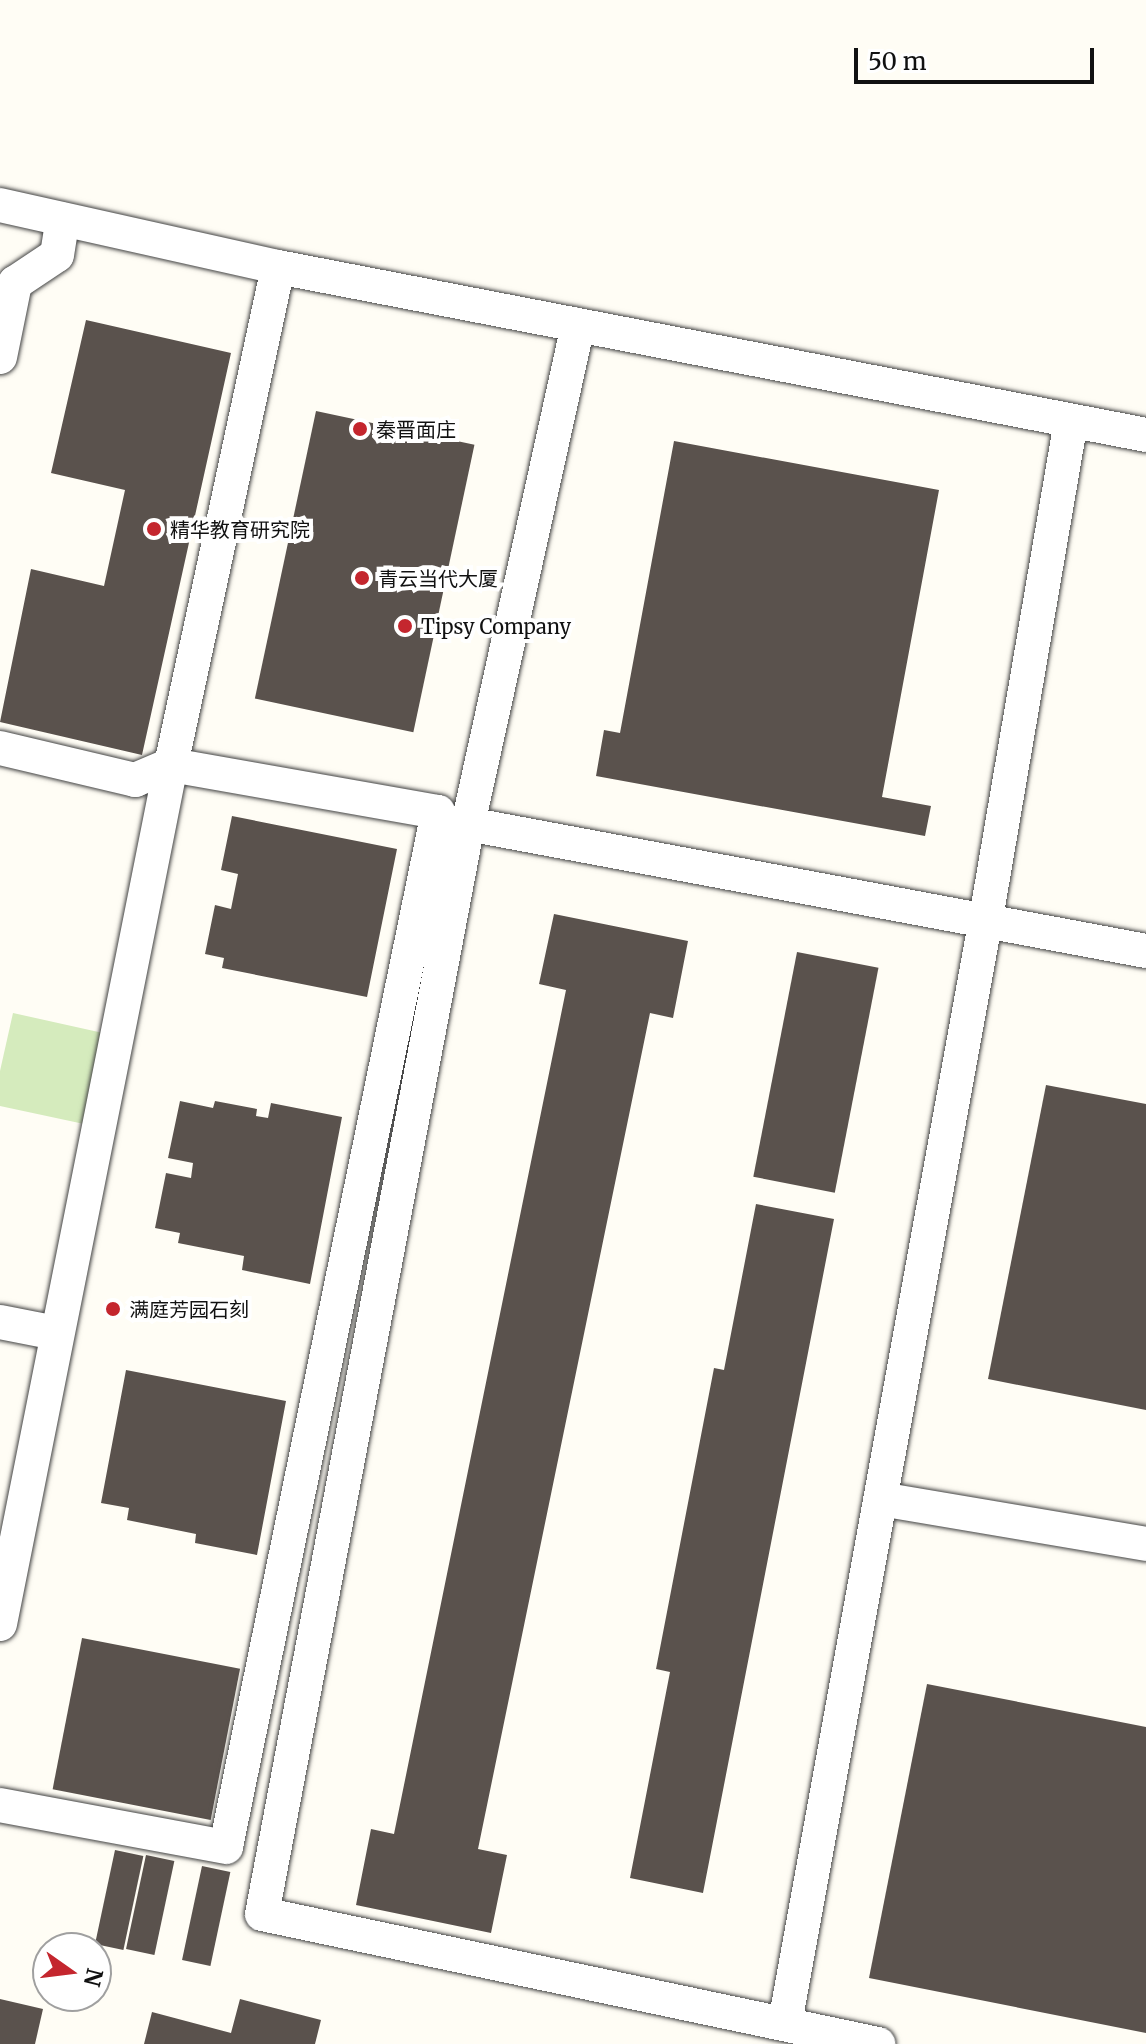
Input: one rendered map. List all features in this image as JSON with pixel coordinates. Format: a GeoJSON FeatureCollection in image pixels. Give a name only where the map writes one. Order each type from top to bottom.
{"type":"FeatureCollection","features":[{"type":"Feature","properties":{"kind":"street"},"geometry":{"type":"LineString","coordinates":[[0,205],[278,267],[1146,435]]}},
{"type":"Feature","properties":{"kind":"street"},"geometry":{"type":"LineString","coordinates":[[0,357],[15,283],[57,255],[63,219]]}},
{"type":"Feature","properties":{"kind":"street"},"geometry":{"type":"LineString","coordinates":[[0,1624],[171,765],[278,267]]}},
{"type":"Feature","properties":{"kind":"street"},"geometry":{"type":"LineString","coordinates":[[578,325],[468,824],[262,1914],[878,2044]]}},
{"type":"Feature","properties":{"kind":"street"},"geometry":{"type":"LineString","coordinates":[[785,2023],[985,924],[1071,421]]}},
{"type":"Feature","properties":{"kind":"street"},"geometry":{"type":"LineString","coordinates":[[0,748],[135,780],[171,765],[438,812],[226,1847],[0,1805]]}},
{"type":"Feature","properties":{"kind":"street"},"geometry":{"type":"LineString","coordinates":[[468,824],[985,924],[1146,951]]}},
{"type":"Feature","properties":{"kind":"street"},"geometry":{"type":"LineString","coordinates":[[0,1322],[56,1333]]}},
{"type":"Feature","properties":{"kind":"street"},"geometry":{"type":"LineString","coordinates":[[881,1499],[1146,1544]]}},
{"type":"Feature","properties":{"kind":"green space"},"geometry":{"type":"Polygon","coordinates":[[[13,1013],[103,1033],[84,1124],[0,1106],[0,1071],[13,1013]]]}},
{"type":"Feature","properties":{"kind":"building"},"geometry":{"type":"Polygon","coordinates":[[[86,320],[231,353],[142,755],[0,722],[31,569],[104,586],[125,490],[51,473],[86,320]]]}},
{"type":"Feature","properties":{"kind":"building","name":"青云当代大厦"},"geometry":{"type":"Polygon","coordinates":[[[316,411],[474,445],[413,732],[255,699],[316,411]]]}},
{"type":"Feature","properties":{"kind":"building"},"geometry":{"type":"Polygon","coordinates":[[[674,441],[939,490],[882,797],[931,806],[925,836],[596,776],[604,730],[620,733],[674,441]]]}},
{"type":"Feature","properties":{"kind":"building"},"geometry":{"type":"Polygon","coordinates":[[[232,816],[397,849],[367,997],[222,968],[224,958],[205,954],[215,905],[231,909],[238,874],[221,870],[232,816]]]}},
{"type":"Feature","properties":{"kind":"building"},"geometry":{"type":"Polygon","coordinates":[[[554,914],[688,941],[673,1018],[650,1013],[478,1849],[507,1855],[491,1933],[356,1905],[371,1829],[394,1834],[566,990],[539,984],[554,914]]]}},
{"type":"Feature","properties":{"kind":"building"},"geometry":{"type":"Polygon","coordinates":[[[797,952],[878,968],[835,1193],[753,1177],[797,952]]]}},
{"type":"Feature","properties":{"kind":"building"},"geometry":{"type":"Polygon","coordinates":[[[1046,1085],[1146,1104],[1146,1410],[988,1379],[1046,1085]]]}},
{"type":"Feature","properties":{"kind":"building"},"geometry":{"type":"Polygon","coordinates":[[[180,1101],[213,1108],[215,1101],[257,1109],[256,1116],[268,1118],[271,1103],[342,1117],[310,1284],[242,1270],[244,1256],[178,1243],[180,1233],[155,1228],[166,1173],[191,1178],[193,1163],[168,1158],[180,1101]]]}},
{"type":"Feature","properties":{"kind":"building"},"geometry":{"type":"Polygon","coordinates":[[[756,1204],[834,1219],[703,1893],[630,1878],[670,1672],[656,1669],[714,1368],[724,1370],[756,1204]]]}},
{"type":"Feature","properties":{"kind":"building"},"geometry":{"type":"Polygon","coordinates":[[[126,1370],[286,1401],[257,1555],[195,1543],[196,1534],[127,1520],[129,1508],[101,1503],[126,1370]]]}},
{"type":"Feature","properties":{"kind":"building"},"geometry":{"type":"Polygon","coordinates":[[[82,1638],[240,1669],[211,1820],[53,1789],[82,1638]]]}},
{"type":"Feature","properties":{"kind":"building"},"geometry":{"type":"Polygon","coordinates":[[[927,1684],[1146,1727],[1146,2033],[869,1978],[927,1684]]]}},
{"type":"Feature","properties":{"kind":"building"},"geometry":{"type":"Polygon","coordinates":[[[115,1850],[143,1856],[123,1950],[112,1948],[112,1932],[98,1932],[115,1850]]]}},
{"type":"Feature","properties":{"kind":"building"},"geometry":{"type":"Polygon","coordinates":[[[146,1855],[174,1861],[154,1955],[126,1949],[146,1855]]]}},
{"type":"Feature","properties":{"kind":"building"},"geometry":{"type":"Polygon","coordinates":[[[202,1866],[230,1872],[210,1966],[182,1960],[202,1866]]]}},
{"type":"Feature","properties":{"kind":"building"},"geometry":{"type":"Polygon","coordinates":[[[0,1999],[32,2006],[32,2012],[42,2012],[35,2044],[0,2044],[0,1999]]]}},
{"type":"Feature","properties":{"kind":"building"},"geometry":{"type":"Polygon","coordinates":[[[240,1999],[321,2020],[315,2044],[144,2044],[152,2012],[231,2033],[240,1999]]]}},
{"type":"Feature","properties":{"kind":"place","name":"秦晋面庄"},"geometry":{"type":"Point","coordinates":[360,429]}},
{"type":"Feature","properties":{"kind":"place","name":"精华教育研究院"},"geometry":{"type":"Point","coordinates":[154,529]}},
{"type":"Feature","properties":{"kind":"place","name":"青云当代大厦"},"geometry":{"type":"Point","coordinates":[362,578]}},
{"type":"Feature","properties":{"kind":"place","name":"Tipsy Company"},"geometry":{"type":"Point","coordinates":[405,626]}},
{"type":"Feature","properties":{"kind":"place","name":"满庭芳园石刻"},"geometry":{"type":"Point","coordinates":[113,1309]}}]}
